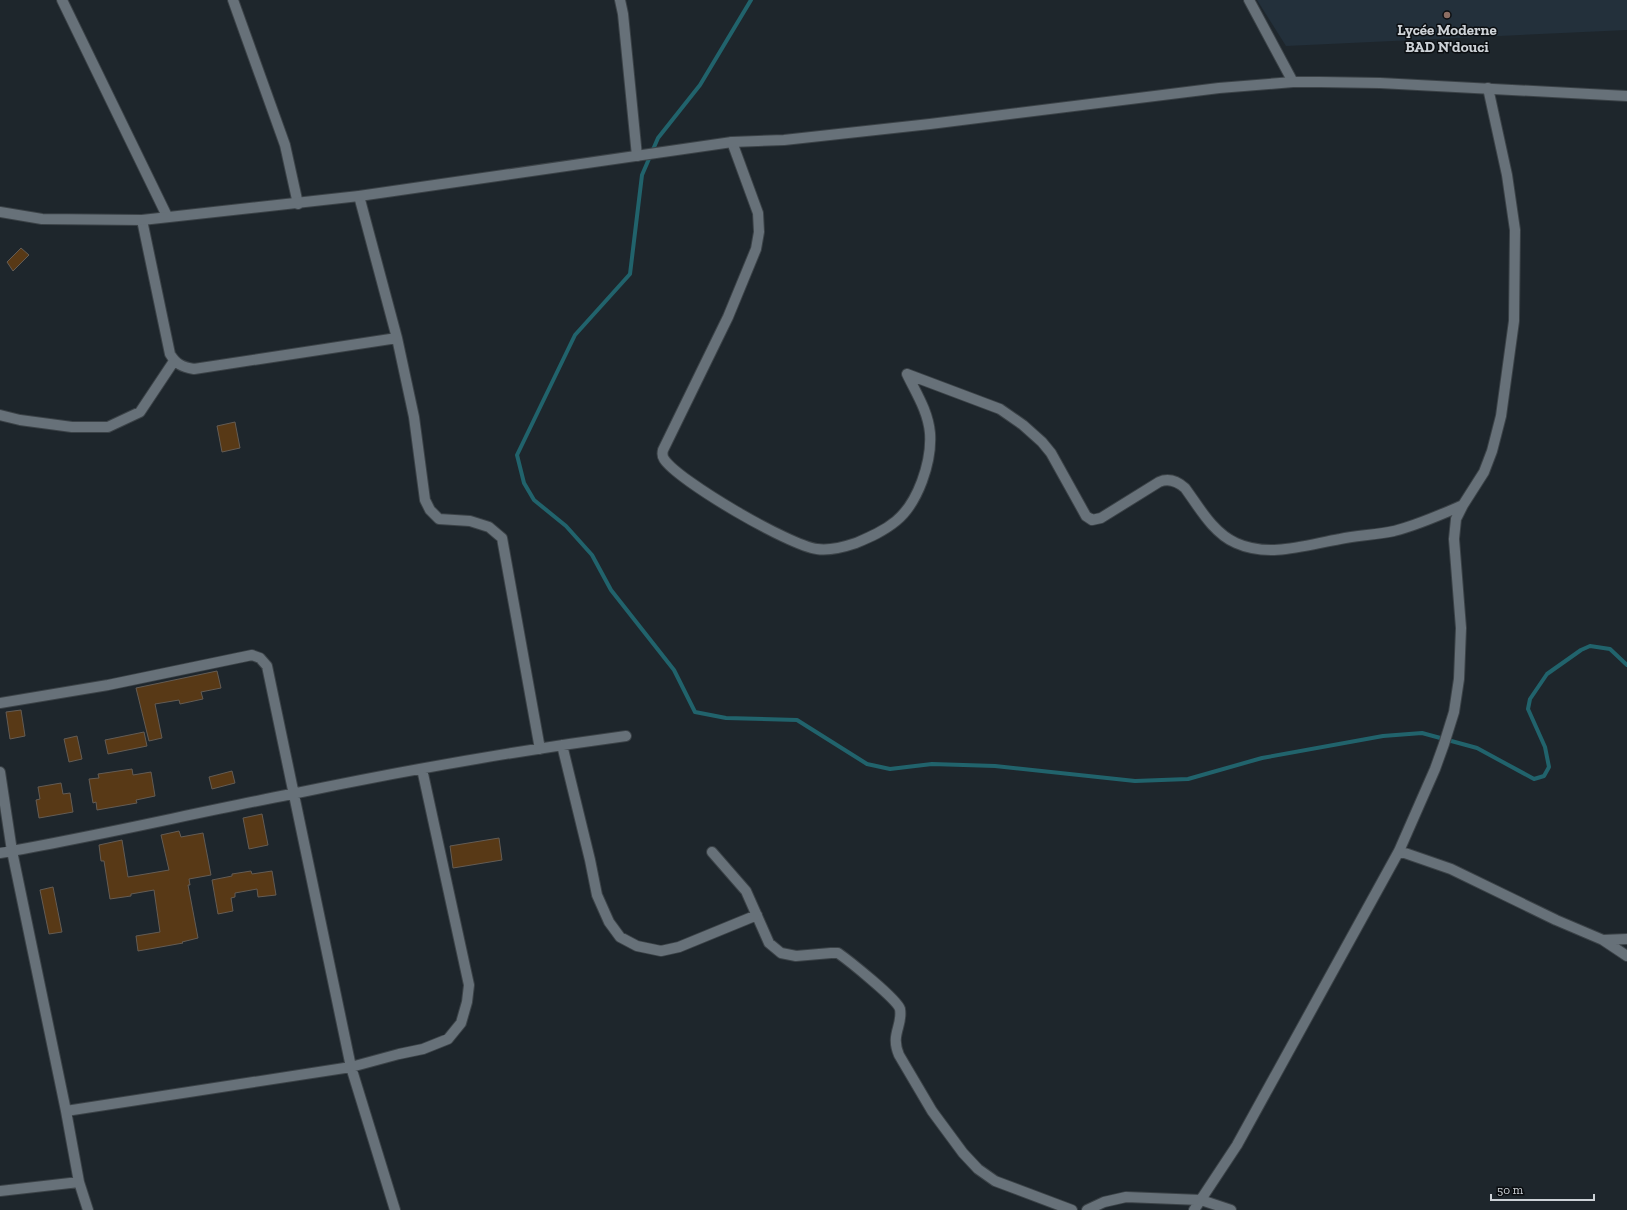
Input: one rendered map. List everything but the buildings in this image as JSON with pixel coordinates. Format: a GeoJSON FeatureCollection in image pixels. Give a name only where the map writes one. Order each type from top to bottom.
{"type":"FeatureCollection","features":[{"type":"Feature","properties":{"kind":"street"},"geometry":{"type":"LineString","coordinates":[[62,0],[167,216]]}},
{"type":"Feature","properties":{"kind":"street"},"geometry":{"type":"LineString","coordinates":[[233,0],[285,145],[298,204]]}},
{"type":"Feature","properties":{"kind":"street"},"geometry":{"type":"LineString","coordinates":[[620,0],[623,14],[637,156]]}},
{"type":"Feature","properties":{"kind":"street"},"geometry":{"type":"LineString","coordinates":[[1249,0],[1293,82]]}},
{"type":"Feature","properties":{"kind":"street"},"geometry":{"type":"LineString","coordinates":[[0,212],[42,219],[142,220],[167,216],[298,204],[359,196],[732,142],[784,140],[930,124],[1219,88],[1293,82],[1335,82],[1488,88],[1627,96]]}},
{"type":"Feature","properties":{"kind":"street"},"geometry":{"type":"LineString","coordinates":[[1194,1210],[1237,1145],[1399,851],[1435,769],[1454,712],[1459,679],[1461,628],[1454,539],[1456,519],[1462,506],[1484,472],[1492,452],[1502,416],[1514,321],[1515,230],[1507,175],[1488,88]]}},
{"type":"Feature","properties":{"kind":"street"},"geometry":{"type":"LineString","coordinates":[[732,142],[758,213],[759,232],[756,249],[728,317],[665,445],[662,455],[669,464],[686,478],[754,522],[793,542],[817,549],[834,548],[851,544],[872,537],[896,521],[908,508],[918,489],[927,465],[930,434],[925,410],[907,374],[1000,409],[1023,426],[1042,442],[1052,453],[1086,516],[1092,520],[1101,518],[1159,482],[1164,480],[1172,481],[1185,488],[1211,523],[1224,536],[1235,543],[1247,547],[1270,551],[1350,536],[1394,531],[1423,522],[1462,506]]}},
{"type":"Feature","properties":{"kind":"street"},"geometry":{"type":"LineString","coordinates":[[359,196],[397,338],[414,417],[425,500],[430,510],[439,519],[470,521],[489,527],[502,538],[540,749]]}},
{"type":"Feature","properties":{"kind":"street"},"geometry":{"type":"LineString","coordinates":[[142,220],[170,354],[174,361],[183,367],[194,369],[397,338]]}},
{"type":"Feature","properties":{"kind":"street"},"geometry":{"type":"LineString","coordinates":[[0,415],[20,420],[72,427],[108,427],[140,412],[174,361]]}},
{"type":"Feature","properties":{"kind":"street"},"geometry":{"type":"LineString","coordinates":[[0,703],[108,685],[252,655],[260,658],[267,666],[351,1067],[395,1210]]}},
{"type":"Feature","properties":{"kind":"street"},"geometry":{"type":"LineString","coordinates":[[0,854],[293,793],[562,745],[626,736]]}},
{"type":"Feature","properties":{"kind":"street"},"geometry":{"type":"LineString","coordinates":[[562,745],[597,895],[609,922],[620,937],[637,946],[661,951],[686,944],[757,915]]}},
{"type":"Feature","properties":{"kind":"street"},"geometry":{"type":"LineString","coordinates":[[66,1111],[351,1067],[423,1049],[448,1039],[461,1023],[467,1002],[468,985],[422,769]]}},
{"type":"Feature","properties":{"kind":"street"},"geometry":{"type":"LineString","coordinates":[[0,772],[12,851],[66,1111],[79,1182],[88,1210]]}},
{"type":"Feature","properties":{"kind":"street"},"geometry":{"type":"LineString","coordinates":[[1399,851],[1451,869],[1556,920],[1602,940],[1627,956]]}},
{"type":"Feature","properties":{"kind":"street"},"geometry":{"type":"LineString","coordinates":[[712,852],[746,891],[769,943],[781,953],[796,956],[831,952],[838,953],[893,998],[900,1009],[895,1046],[932,1111],[963,1153],[978,1169],[995,1181],[1072,1210]]}},
{"type":"Feature","properties":{"kind":"street"},"geometry":{"type":"LineString","coordinates":[[1602,940],[1627,939]]}},
{"type":"Feature","properties":{"kind":"street"},"geometry":{"type":"LineString","coordinates":[[0,1191],[79,1182]]}},
{"type":"Feature","properties":{"kind":"street"},"geometry":{"type":"LineString","coordinates":[[1087,1210],[1104,1202],[1126,1196],[1201,1200],[1231,1210]]}},
{"type":"Feature","properties":{"kind":"shaded area","name":"Lycée Moderne BAD N'douci"},"geometry":{"type":"Polygon","coordinates":[[[1257,0],[1627,0],[1627,30],[1286,46],[1257,0]]]}},
{"type":"Feature","properties":{"kind":"waterway"},"geometry":{"type":"LineString","coordinates":[[751,0],[700,85],[658,138],[642,175],[630,274],[575,335],[517,455],[524,483],[534,500],[566,526],[592,555],[611,590],[674,670],[695,712],[726,718],[797,720],[867,764],[890,769],[932,764],[995,766],[1135,781],[1188,779],[1262,758],[1383,736],[1422,733],[1477,748],[1534,779],[1544,776],[1549,767],[1545,747],[1528,709],[1530,699],[1547,674],[1581,650],[1590,646],[1610,649],[1627,665]]}},
{"type":"Feature","properties":{"kind":"place","name":"Lycée Moderne BAD N'douci"},"geometry":{"type":"Point","coordinates":[1447,15]}}]}
